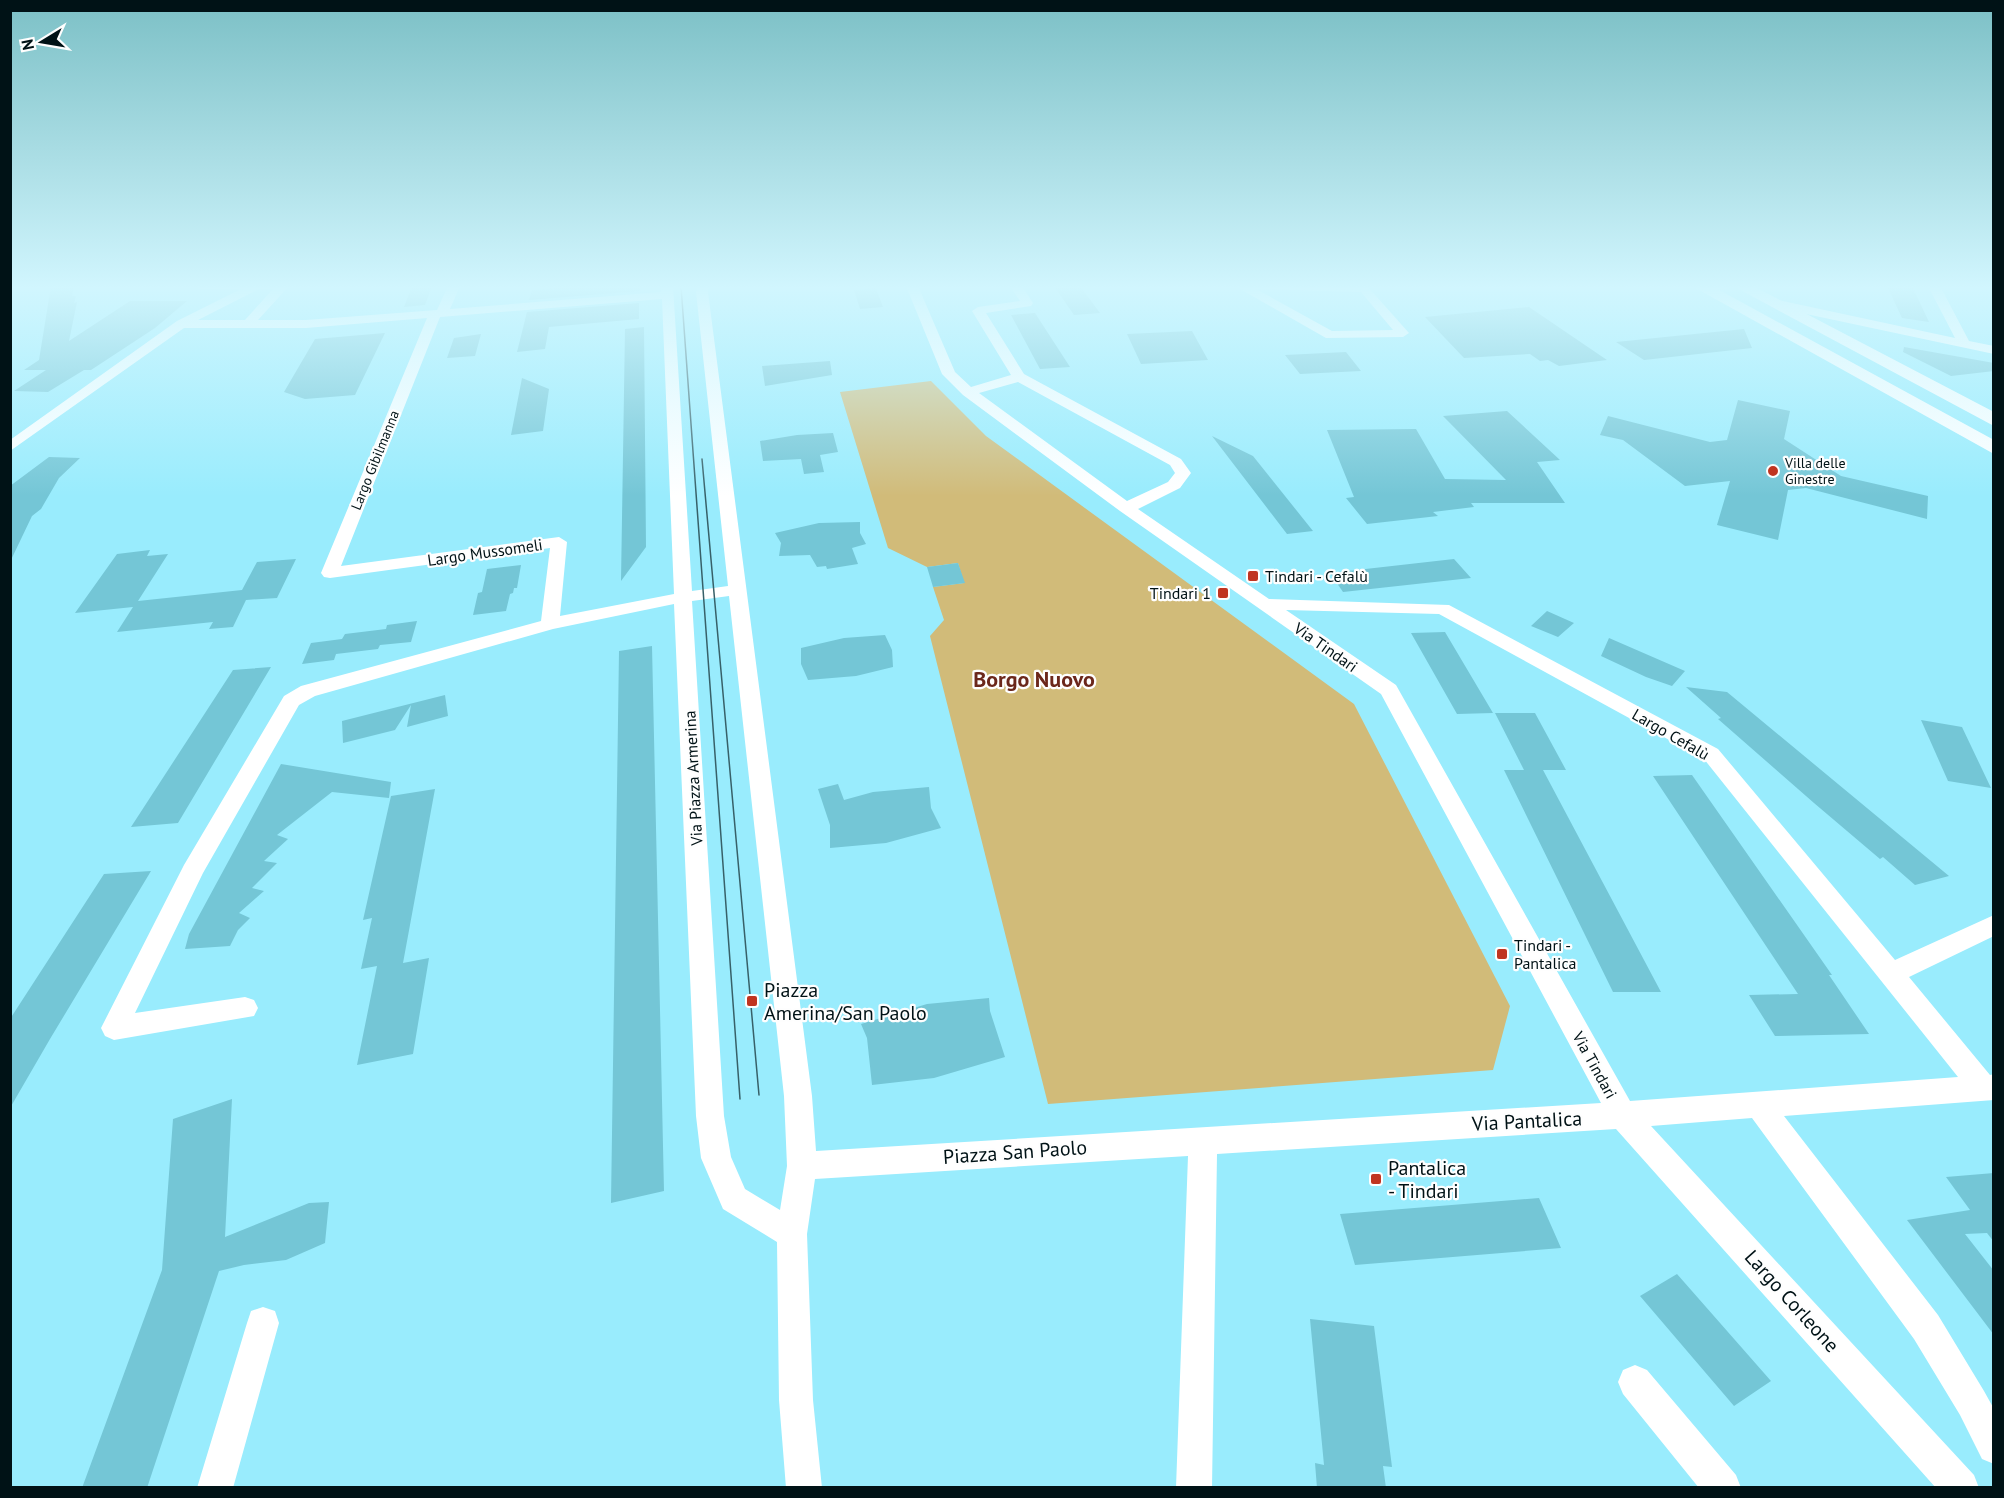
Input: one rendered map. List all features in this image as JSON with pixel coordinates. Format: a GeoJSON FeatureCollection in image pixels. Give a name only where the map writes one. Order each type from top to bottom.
{"type":"FeatureCollection","features":[{"type":"Feature","properties":{"kind":"main road"},"geometry":{"type":"LineString","coordinates":[[1827,356],[1994,448]]}},
{"type":"Feature","properties":{"kind":"main road"},"geometry":{"type":"LineString","coordinates":[[1873,356],[1994,420]]}},
{"type":"Feature","properties":{"kind":"street"},"geometry":{"type":"LineString","coordinates":[[10,447],[137,356]]}},
{"type":"Feature","properties":{"kind":"street","name":"Largo Gibilmanna"},"geometry":{"type":"LineString","coordinates":[[330,573],[421,356]]}},
{"type":"Feature","properties":{"kind":"street","name":"Via Piazza Armerina"},"geometry":{"type":"LineString","coordinates":[[671,356],[710,1116],[716,1158],[734,1199],[792,1234]]}},
{"type":"Feature","properties":{"kind":"street"},"geometry":{"type":"LineString","coordinates":[[710,356],[798,1096],[802,1166],[792,1234],[796,1400],[804,1488]]}},
{"type":"Feature","properties":{"kind":"street","name":"Via Tindari"},"geometry":{"type":"LineString","coordinates":[[941,356],[949,374],[968,392],[1125,508],[1389,690],[1622,1115]]}},
{"type":"Feature","properties":{"kind":"street"},"geometry":{"type":"LineString","coordinates":[[1006,356],[1019,376],[1176,462],[1183,473],[1174,485],[1125,508]]}},
{"type":"Feature","properties":{"kind":"street"},"geometry":{"type":"LineString","coordinates":[[968,392],[1019,376]]}},
{"type":"Feature","properties":{"kind":"street"},"geometry":{"type":"LineString","coordinates":[[10,427],[43,424]]}},
{"type":"Feature","properties":{"kind":"street","name":"Largo Mussomeli"},"geometry":{"type":"LineString","coordinates":[[330,573],[559,542],[550,624]]}},
{"type":"Feature","properties":{"kind":"street"},"geometry":{"type":"LineString","coordinates":[[245,1008],[114,1028],[192,871],[291,701],[308,691],[550,624],[684,597],[737,590]]}},
{"type":"Feature","properties":{"kind":"street","name":"Largo Cefalù"},"geometry":{"type":"LineString","coordinates":[[1265,604],[1443,609],[1711,754],[1890,974],[1989,1088]]}},
{"type":"Feature","properties":{"kind":"street"},"geometry":{"type":"LineString","coordinates":[[1890,974],[1994,925]]}},
{"type":"Feature","properties":{"kind":"street","name":"Via Pantalica"},"geometry":{"type":"LineString","coordinates":[[1203,1140],[1622,1115],[1989,1088]]}},
{"type":"Feature","properties":{"kind":"street"},"geometry":{"type":"LineString","coordinates":[[1759,1105],[1926,1326],[1972,1403],[1994,1447]]}},
{"type":"Feature","properties":{"kind":"street","name":"Largo Corleone"},"geometry":{"type":"LineString","coordinates":[[1622,1115],[1961,1488]]}},
{"type":"Feature","properties":{"kind":"street"},"geometry":{"type":"LineString","coordinates":[[1194,1488],[1203,1140]]}},
{"type":"Feature","properties":{"kind":"street","name":"Piazza San Paolo"},"geometry":{"type":"LineString","coordinates":[[802,1166],[1203,1140]]}},
{"type":"Feature","properties":{"kind":"street"},"geometry":{"type":"LineString","coordinates":[[215,1488],[263,1323]]}},
{"type":"Feature","properties":{"kind":"street"},"geometry":{"type":"LineString","coordinates":[[1635,1382],[1723,1488]]}},
{"type":"Feature","properties":{"kind":"shaded area"},"geometry":{"type":"Polygon","coordinates":[[[931,381],[986,436],[1354,704],[1510,1006],[1493,1070],[1048,1104],[930,636],[944,620],[933,587],[964,583],[958,563],[927,567],[888,548],[840,392],[931,381]]]}},
{"type":"Feature","properties":{"kind":"building"},"geometry":{"type":"Polygon","coordinates":[[[40,356],[112,356],[91,370],[84,370],[48,392],[14,391],[46,370],[24,370],[39,360],[40,356]]]}},
{"type":"Feature","properties":{"kind":"building"},"geometry":{"type":"Polygon","coordinates":[[[305,356],[374,356],[355,395],[305,399],[284,392],[305,356]]]}},
{"type":"Feature","properties":{"kind":"building"},"geometry":{"type":"Polygon","coordinates":[[[448,356],[475,356],[475,356],[447,358],[448,356]]]}},
{"type":"Feature","properties":{"kind":"building"},"geometry":{"type":"Polygon","coordinates":[[[625,356],[644,356],[646,547],[621,581],[625,356]]]}},
{"type":"Feature","properties":{"kind":"building"},"geometry":{"type":"Polygon","coordinates":[[[1033,356],[1063,356],[1070,367],[1040,369],[1033,356]]]}},
{"type":"Feature","properties":{"kind":"building"},"geometry":{"type":"Polygon","coordinates":[[[1137,356],[1206,356],[1208,360],[1141,364],[1137,356]]]}},
{"type":"Feature","properties":{"kind":"building"},"geometry":{"type":"Polygon","coordinates":[[[1286,356],[1349,356],[1361,371],[1300,374],[1286,356]]]}},
{"type":"Feature","properties":{"kind":"building"},"geometry":{"type":"Polygon","coordinates":[[[1462,356],[1499,356],[1464,358],[1462,356]]]}},
{"type":"Feature","properties":{"kind":"building"},"geometry":{"type":"Polygon","coordinates":[[[1533,356],[1601,356],[1607,360],[1559,366],[1548,360],[1540,361],[1533,356]]]}},
{"type":"Feature","properties":{"kind":"building"},"geometry":{"type":"Polygon","coordinates":[[[1638,356],[1681,356],[1644,360],[1638,356]]]}},
{"type":"Feature","properties":{"kind":"building"},"geometry":{"type":"Polygon","coordinates":[[[1911,356],[1954,356],[1994,363],[1994,371],[1951,376],[1911,356]]]}},
{"type":"Feature","properties":{"kind":"building"},"geometry":{"type":"Polygon","coordinates":[[[830,361],[832,375],[765,386],[762,366],[830,361]]]}},
{"type":"Feature","properties":{"kind":"building"},"geometry":{"type":"Polygon","coordinates":[[[522,378],[549,389],[543,431],[511,435],[522,378]]]}},
{"type":"Feature","properties":{"kind":"building","name":"Villa delle Ginestre"},"geometry":{"type":"Polygon","coordinates":[[[1738,400],[1790,411],[1784,439],[1841,476],[1928,496],[1927,519],[1806,488],[1788,490],[1778,540],[1717,525],[1730,481],[1685,486],[1623,440],[1600,435],[1608,416],[1710,442],[1727,440],[1738,400]]]}},
{"type":"Feature","properties":{"kind":"building"},"geometry":{"type":"Polygon","coordinates":[[[1507,411],[1560,460],[1537,462],[1565,503],[1471,503],[1474,507],[1433,512],[1438,516],[1367,524],[1346,498],[1354,497],[1327,430],[1416,429],[1445,479],[1506,480],[1443,416],[1507,411]]]}},
{"type":"Feature","properties":{"kind":"building"},"geometry":{"type":"Polygon","coordinates":[[[833,433],[838,452],[820,455],[824,472],[804,474],[801,459],[763,461],[760,441],[797,435],[833,433]]]}},
{"type":"Feature","properties":{"kind":"building"},"geometry":{"type":"Polygon","coordinates":[[[1212,436],[1253,456],[1313,531],[1287,534],[1212,436]]]}},
{"type":"Feature","properties":{"kind":"building"},"geometry":{"type":"Polygon","coordinates":[[[49,457],[80,458],[59,478],[41,509],[32,516],[10,562],[10,486],[49,457]]]}},
{"type":"Feature","properties":{"kind":"building"},"geometry":{"type":"Polygon","coordinates":[[[860,522],[860,533],[866,544],[852,548],[858,564],[827,569],[826,566],[817,567],[810,555],[779,556],[781,543],[775,533],[819,523],[860,522]]]}},
{"type":"Feature","properties":{"kind":"building"},"geometry":{"type":"Polygon","coordinates":[[[150,550],[147,556],[168,554],[138,601],[242,590],[257,562],[296,559],[277,598],[246,600],[233,627],[209,629],[213,622],[117,632],[133,607],[75,613],[117,554],[150,550]]]}},
{"type":"Feature","properties":{"kind":"building"},"geometry":{"type":"Polygon","coordinates":[[[1454,559],[1471,578],[1343,592],[1330,573],[1454,559]]]}},
{"type":"Feature","properties":{"kind":"building"},"geometry":{"type":"Polygon","coordinates":[[[958,563],[965,583],[933,587],[927,567],[958,563]]]}},
{"type":"Feature","properties":{"kind":"building"},"geometry":{"type":"Polygon","coordinates":[[[521,565],[517,588],[514,588],[513,593],[510,594],[506,611],[473,615],[478,593],[482,592],[487,569],[521,565]]]}},
{"type":"Feature","properties":{"kind":"building"},"geometry":{"type":"Polygon","coordinates":[[[1547,611],[1574,623],[1558,637],[1531,626],[1547,611]]]}},
{"type":"Feature","properties":{"kind":"building"},"geometry":{"type":"Polygon","coordinates":[[[417,621],[411,642],[380,645],[378,649],[336,654],[334,660],[302,664],[311,643],[342,639],[345,634],[386,629],[387,625],[417,621]]]}},
{"type":"Feature","properties":{"kind":"building"},"geometry":{"type":"Polygon","coordinates":[[[1445,632],[1493,713],[1457,714],[1411,633],[1445,632]]]}},
{"type":"Feature","properties":{"kind":"building"},"geometry":{"type":"Polygon","coordinates":[[[885,635],[892,650],[893,667],[856,676],[808,680],[801,664],[801,648],[844,638],[885,635]]]}},
{"type":"Feature","properties":{"kind":"building"},"geometry":{"type":"Polygon","coordinates":[[[1609,638],[1685,671],[1672,686],[1646,677],[1601,656],[1609,638]]]}},
{"type":"Feature","properties":{"kind":"building"},"geometry":{"type":"Polygon","coordinates":[[[652,646],[664,1191],[611,1203],[619,651],[652,646]]]}},
{"type":"Feature","properties":{"kind":"building"},"geometry":{"type":"Polygon","coordinates":[[[271,667],[178,823],[131,827],[233,670],[271,667]]]}},
{"type":"Feature","properties":{"kind":"building"},"geometry":{"type":"Polygon","coordinates":[[[1686,687],[1727,692],[1949,876],[1915,885],[1883,857],[1880,859],[1814,803],[1718,719],[1721,718],[1686,687]]]}},
{"type":"Feature","properties":{"kind":"building"},"geometry":{"type":"Polygon","coordinates":[[[445,695],[448,716],[407,727],[411,705],[395,730],[343,743],[342,721],[445,695]]]}},
{"type":"Feature","properties":{"kind":"building"},"geometry":{"type":"Polygon","coordinates":[[[1495,713],[1535,713],[1566,770],[1543,770],[1661,992],[1613,992],[1504,770],[1524,770],[1495,713]]]}},
{"type":"Feature","properties":{"kind":"building"},"geometry":{"type":"Polygon","coordinates":[[[1921,720],[1962,727],[1991,788],[1948,781],[1921,720]]]}},
{"type":"Feature","properties":{"kind":"building"},"geometry":{"type":"Polygon","coordinates":[[[281,764],[391,782],[389,798],[332,792],[277,835],[288,839],[264,861],[277,863],[252,888],[264,891],[239,913],[250,918],[238,930],[230,946],[185,949],[189,934],[281,764]]]}},
{"type":"Feature","properties":{"kind":"building"},"geometry":{"type":"Polygon","coordinates":[[[1692,775],[1832,975],[1829,975],[1869,1034],[1775,1036],[1749,995],[1798,994],[1653,776],[1692,775]]]}},
{"type":"Feature","properties":{"kind":"building"},"geometry":{"type":"Polygon","coordinates":[[[838,784],[844,800],[873,792],[929,787],[931,808],[941,828],[886,843],[830,848],[830,825],[818,789],[838,784]]]}},
{"type":"Feature","properties":{"kind":"building"},"geometry":{"type":"Polygon","coordinates":[[[435,789],[403,963],[429,958],[413,1054],[357,1065],[377,966],[361,969],[372,918],[363,920],[391,796],[435,789]]]}},
{"type":"Feature","properties":{"kind":"building"},"geometry":{"type":"Polygon","coordinates":[[[151,871],[10,1108],[10,1019],[104,874],[151,871]]]}},
{"type":"Feature","properties":{"kind":"building"},"geometry":{"type":"Polygon","coordinates":[[[989,998],[990,1011],[1005,1057],[934,1078],[872,1085],[867,1038],[861,1024],[927,1004],[989,998]]]}},
{"type":"Feature","properties":{"kind":"building"},"geometry":{"type":"Polygon","coordinates":[[[232,1099],[225,1237],[309,1203],[329,1202],[325,1243],[286,1260],[244,1265],[219,1271],[147,1488],[82,1488],[162,1270],[173,1119],[232,1099]]]}},
{"type":"Feature","properties":{"kind":"building"},"geometry":{"type":"Polygon","coordinates":[[[1994,1173],[1994,1242],[1987,1233],[1965,1234],[1994,1271],[1994,1335],[1907,1220],[1970,1210],[1946,1177],[1994,1173]]]}},
{"type":"Feature","properties":{"kind":"building"},"geometry":{"type":"Polygon","coordinates":[[[1539,1198],[1561,1248],[1355,1265],[1340,1214],[1539,1198]]]}},
{"type":"Feature","properties":{"kind":"building"},"geometry":{"type":"Polygon","coordinates":[[[1677,1274],[1771,1381],[1734,1406],[1640,1296],[1677,1274]]]}},
{"type":"Feature","properties":{"kind":"building"},"geometry":{"type":"Polygon","coordinates":[[[1310,1319],[1374,1326],[1392,1467],[1383,1466],[1386,1488],[1317,1488],[1315,1463],[1324,1465],[1310,1319]]]}},
{"type":"Feature","properties":{"kind":"tram line"},"geometry":{"type":"LineString","coordinates":[[686,356],[740,1099]]}},
{"type":"Feature","properties":{"kind":"tram line"},"geometry":{"type":"LineString","coordinates":[[702,459],[759,1095]]}},
{"type":"Feature","properties":{"kind":"place","name":"Villa delle Ginestre"},"geometry":{"type":"Point","coordinates":[1773,471]}},
{"type":"Feature","properties":{"kind":"place","name":"Tindari - Cefalù"},"geometry":{"type":"Point","coordinates":[1253,576]}},
{"type":"Feature","properties":{"kind":"place","name":"Tindari 1"},"geometry":{"type":"Point","coordinates":[1223,593]}},
{"type":"Feature","properties":{"kind":"place","name":"Tindari - Pantalica"},"geometry":{"type":"Point","coordinates":[1502,954]}},
{"type":"Feature","properties":{"kind":"place","name":"Piazza Amerina/San Paolo"},"geometry":{"type":"Point","coordinates":[752,1001]}},
{"type":"Feature","properties":{"kind":"place","name":"Pantalica - Tindari"},"geometry":{"type":"Point","coordinates":[1376,1179]}},
{"type":"Feature","properties":{"kind":"district","name":"Borgo Nuovo"},"geometry":{"type":"Point","coordinates":[1034,679]}}]}
